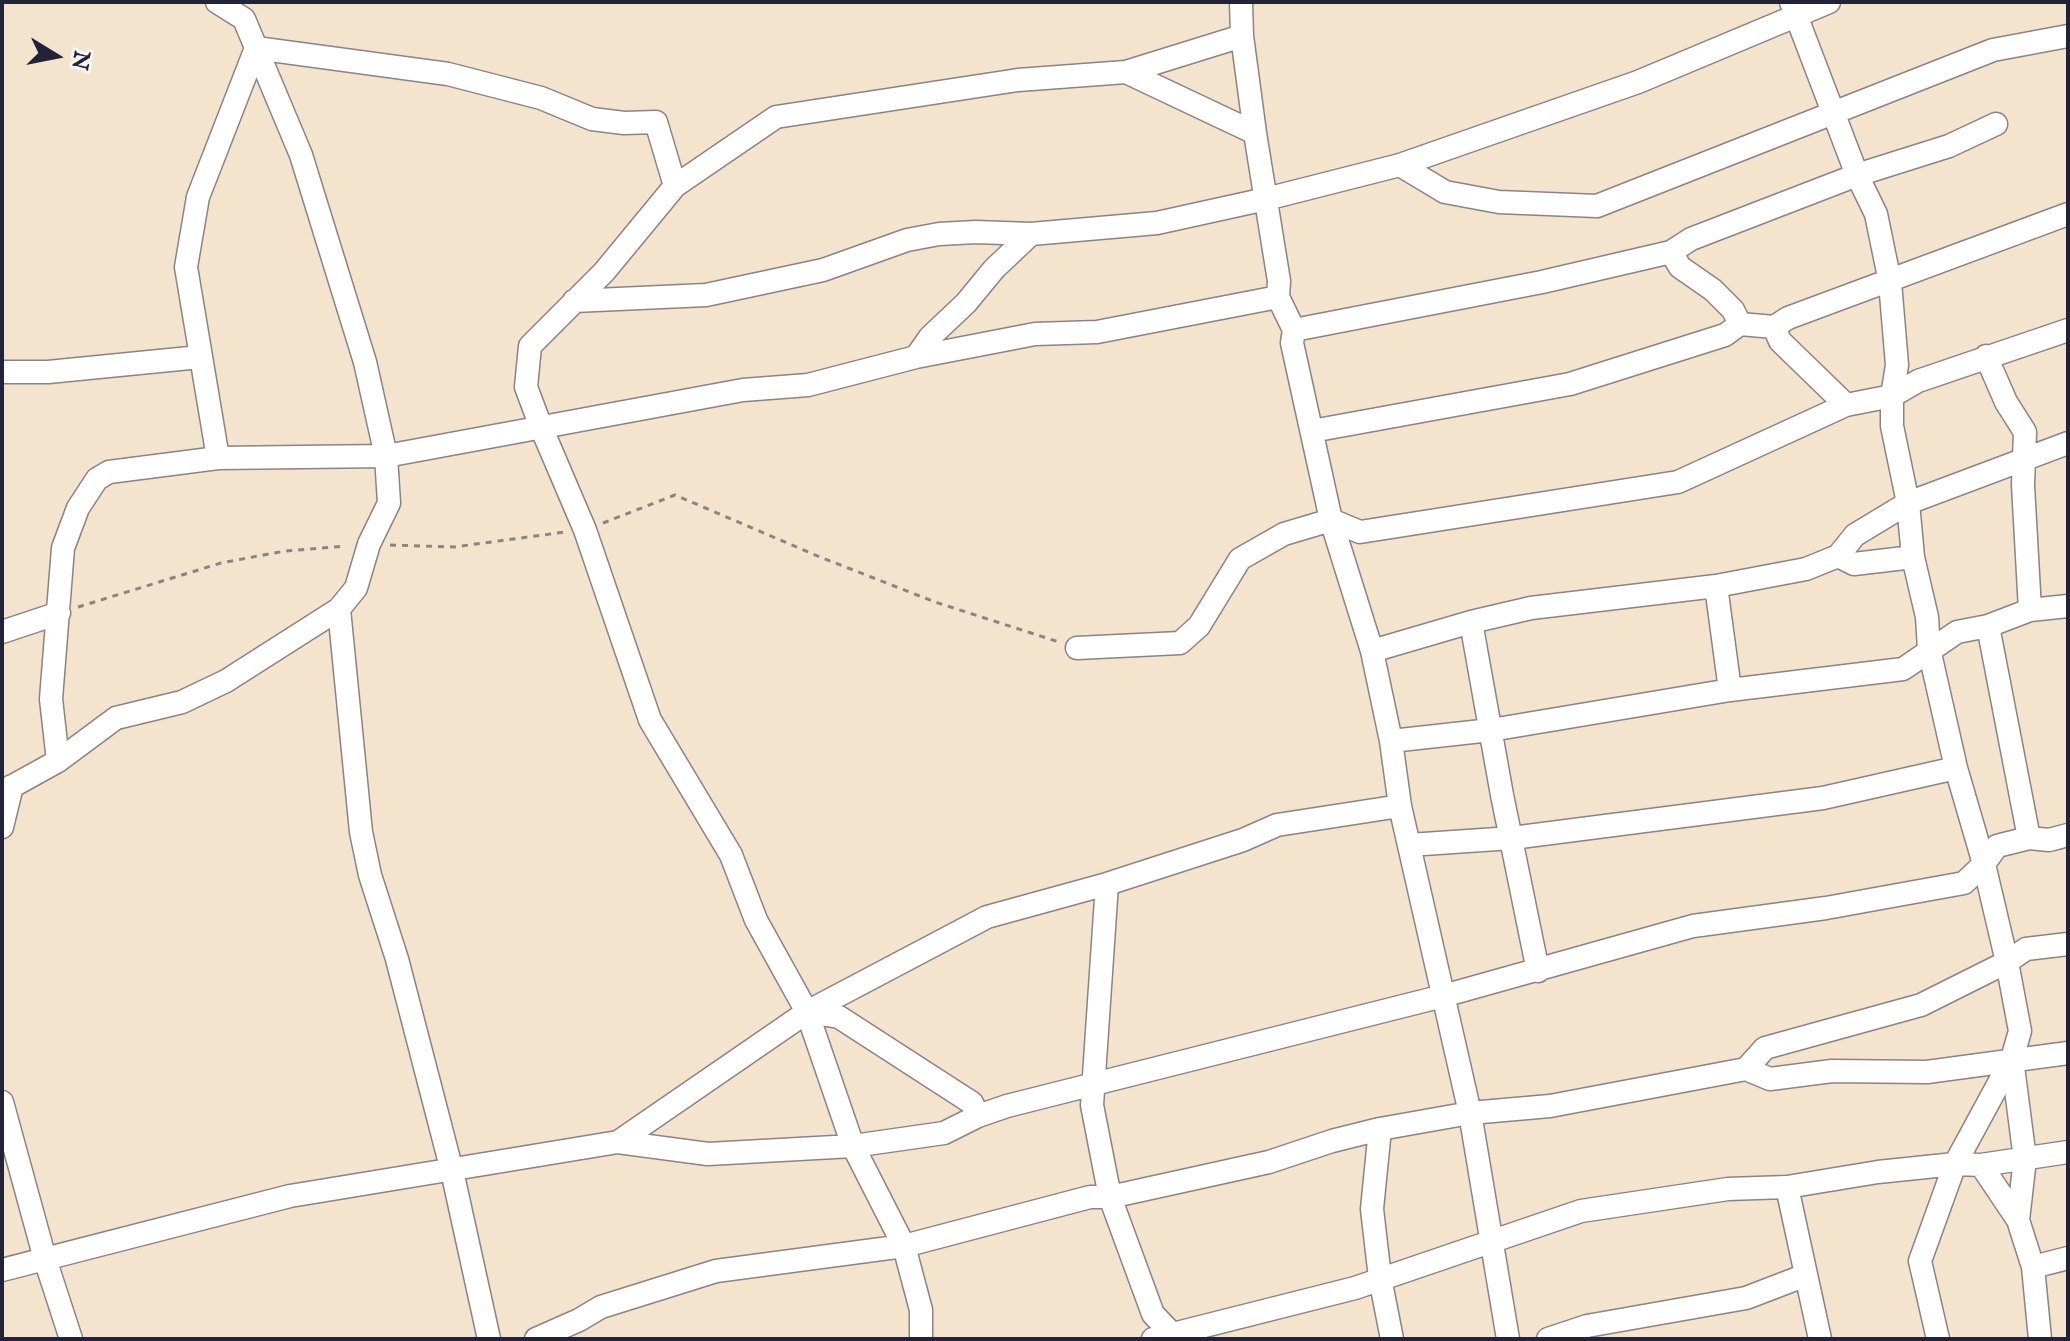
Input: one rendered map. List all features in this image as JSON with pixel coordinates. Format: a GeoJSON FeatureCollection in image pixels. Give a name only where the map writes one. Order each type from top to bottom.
{"type":"FeatureCollection","features":[{"type":"Feature","properties":{"kind":"street"},"geometry":{"type":"LineString","coordinates":[[2,827],[7,789],[58,761],[116,718],[182,702],[226,681],[339,609],[356,588],[369,544],[389,503],[386,456],[365,362],[301,155],[244,19],[217,2]]}},
{"type":"Feature","properties":{"kind":"street"},"geometry":{"type":"LineString","coordinates":[[1241,2],[1242,36],[1279,281],[1278,297],[1294,330],[1292,343],[1331,520],[1372,651],[1391,741],[1400,806],[1470,1113],[1508,1339]]}},
{"type":"Feature","properties":{"kind":"street"},"geometry":{"type":"LineString","coordinates":[[574,301],[706,295],[823,270],[907,240],[964,233],[1031,234],[1157,223],[1266,199],[1400,165],[1638,82],[1793,8],[1829,2]]}},
{"type":"Feature","properties":{"kind":"street"},"geometry":{"type":"LineString","coordinates":[[1793,8],[1857,175],[1876,214],[1890,282],[1897,365],[1892,396],[1892,426],[1908,503],[1913,557],[1927,617],[1929,649],[1956,768],[1984,864],[2020,1031],[2012,1059],[1955,1164],[1920,1261],[1938,1339]]}},
{"type":"Feature","properties":{"kind":"street"},"geometry":{"type":"LineString","coordinates":[[921,1339],[921,1310],[904,1246],[853,1146],[807,1012],[756,920],[731,855],[650,720],[585,530],[526,387],[530,346],[604,272],[675,186],[776,117],[1018,80],[1126,72],[1242,36]]}},
{"type":"Feature","properties":{"kind":"street"},"geometry":{"type":"LineString","coordinates":[[1400,165],[1445,192],[1499,202],[1597,206],[1993,50],[2068,36]]}},
{"type":"Feature","properties":{"kind":"street"},"geometry":{"type":"LineString","coordinates":[[256,48],[448,74],[541,98],[592,119],[624,123],[656,122],[675,186]]}},
{"type":"Feature","properties":{"kind":"street"},"geometry":{"type":"LineString","coordinates":[[218,458],[186,267],[198,197],[256,48]]}},
{"type":"Feature","properties":{"kind":"street"},"geometry":{"type":"LineString","coordinates":[[1126,72],[1255,133]]}},
{"type":"Feature","properties":{"kind":"street"},"geometry":{"type":"LineString","coordinates":[[1294,330],[1542,282],[1671,252],[1691,239],[1857,175],[1949,146],[1996,124]]}},
{"type":"Feature","properties":{"kind":"street"},"geometry":{"type":"LineString","coordinates":[[1312,431],[1570,384],[1725,335],[1740,324],[1774,327],[1788,318],[2068,214]]}},
{"type":"Feature","properties":{"kind":"street"},"geometry":{"type":"LineString","coordinates":[[916,357],[930,337],[1031,234]]}},
{"type":"Feature","properties":{"kind":"street"},"geometry":{"type":"LineString","coordinates":[[1671,252],[1680,267],[1713,290],[1733,310],[1740,324]]}},
{"type":"Feature","properties":{"kind":"street"},"geometry":{"type":"LineString","coordinates":[[58,761],[51,699],[63,548],[78,508],[97,479],[109,472],[218,458],[386,456],[743,390],[808,385],[916,357],[1035,334],[1097,332],[1278,297]]}},
{"type":"Feature","properties":{"kind":"street"},"geometry":{"type":"LineString","coordinates":[[1774,327],[1780,341],[1846,405]]}},
{"type":"Feature","properties":{"kind":"street"},"geometry":{"type":"LineString","coordinates":[[1077,648],[1180,643],[1199,626],[1240,559],[1284,534],[1331,520],[1360,532],[1678,482],[1846,405],[1892,396],[1918,381],[2068,330]]}},
{"type":"Feature","properties":{"kind":"street"},"geometry":{"type":"LineString","coordinates":[[1986,356],[2006,402],[2025,432],[2023,485],[2030,610]]}},
{"type":"Feature","properties":{"kind":"street"},"geometry":{"type":"LineString","coordinates":[[2,372],[48,372],[200,357]]}},
{"type":"Feature","properties":{"kind":"street"},"geometry":{"type":"LineString","coordinates":[[1372,651],[1531,608],[1716,586],[1806,569],[1838,556],[1855,535],[1908,503],[2068,443]]}},
{"type":"Feature","properties":{"kind":"street"},"geometry":{"type":"LineString","coordinates":[[1838,556],[1854,564],[1913,557]]}},
{"type":"Feature","properties":{"kind":"street"},"geometry":{"type":"LineString","coordinates":[[1716,586],[1730,690]]}},
{"type":"Feature","properties":{"kind":"street"},"geometry":{"type":"LineString","coordinates":[[1391,741],[1491,730],[1730,690],[1903,669],[1957,632],[1988,626],[2030,610],[2068,606]]}},
{"type":"Feature","properties":{"kind":"street"},"geometry":{"type":"LineString","coordinates":[[339,609],[361,832],[370,875],[397,959],[452,1171],[489,1339]]}},
{"type":"Feature","properties":{"kind":"street"},"geometry":{"type":"LineString","coordinates":[[2,632],[59,613]]}},
{"type":"Feature","properties":{"kind":"street"},"geometry":{"type":"LineString","coordinates":[[1471,622],[1538,971]]}},
{"type":"Feature","properties":{"kind":"street"},"geometry":{"type":"LineString","coordinates":[[1988,626],[2029,838]]}},
{"type":"Feature","properties":{"kind":"street"},"geometry":{"type":"LineString","coordinates":[[1409,845],[1512,838],[1823,798],[1956,768]]}},
{"type":"Feature","properties":{"kind":"street"},"geometry":{"type":"LineString","coordinates":[[618,1142],[807,1012],[987,917],[1107,884],[1243,840],[1277,825],[1400,806]]}},
{"type":"Feature","properties":{"kind":"street"},"geometry":{"type":"LineString","coordinates":[[2,1270],[290,1196],[618,1142],[708,1154],[853,1146],[944,1133],[978,1116],[1094,1083],[1443,996],[1693,926],[1826,908],[1964,883],[1997,846],[2029,838],[2049,840],[2068,835]]}},
{"type":"Feature","properties":{"kind":"street"},"geometry":{"type":"LineString","coordinates":[[1107,884],[1092,1105],[1110,1197],[1153,1314],[1168,1337],[1355,1288],[1581,1211],[1728,1189],[1787,1187],[1878,1172],[1955,1164],[1981,1165],[2068,1152]]}},
{"type":"Feature","properties":{"kind":"street"},"geometry":{"type":"LineString","coordinates":[[1746,1069],[1765,1048],[1921,1005],[2007,962],[2026,949],[2068,944]]}},
{"type":"Feature","properties":{"kind":"street"},"geometry":{"type":"LineString","coordinates":[[807,1012],[839,1017],[972,1103],[978,1116]]}},
{"type":"Feature","properties":{"kind":"street"},"geometry":{"type":"LineString","coordinates":[[536,1339],[582,1330],[601,1307],[716,1271],[904,1246],[1090,1197],[1110,1197],[1269,1162],[1380,1129],[1470,1113],[1550,1106],[1746,1069],[1770,1079],[1832,1071],[1927,1072],[2068,1053]]}},
{"type":"Feature","properties":{"kind":"street"},"geometry":{"type":"LineString","coordinates":[[2012,1059],[2025,1159],[2018,1220]]}},
{"type":"Feature","properties":{"kind":"street"},"geometry":{"type":"LineString","coordinates":[[2,1102],[45,1259],[71,1339]]}},
{"type":"Feature","properties":{"kind":"street"},"geometry":{"type":"LineString","coordinates":[[1380,1129],[1372,1209],[1380,1278],[1392,1339]]}},
{"type":"Feature","properties":{"kind":"street"},"geometry":{"type":"LineString","coordinates":[[1981,1165],[2018,1220],[2033,1267],[2040,1339]]}},
{"type":"Feature","properties":{"kind":"street"},"geometry":{"type":"LineString","coordinates":[[1787,1187],[1820,1339]]}},
{"type":"Feature","properties":{"kind":"street"},"geometry":{"type":"LineString","coordinates":[[2033,1267],[2068,1258]]}},
{"type":"Feature","properties":{"kind":"street"},"geometry":{"type":"LineString","coordinates":[[1548,1339],[1587,1326],[1746,1298],[1806,1275]]}},
{"type":"Feature","properties":{"kind":"path"},"geometry":{"type":"LineString","coordinates":[[59,613],[221,563],[285,551],[369,544],[454,547],[585,530],[675,495],[935,602],[1077,648]]}}]}
